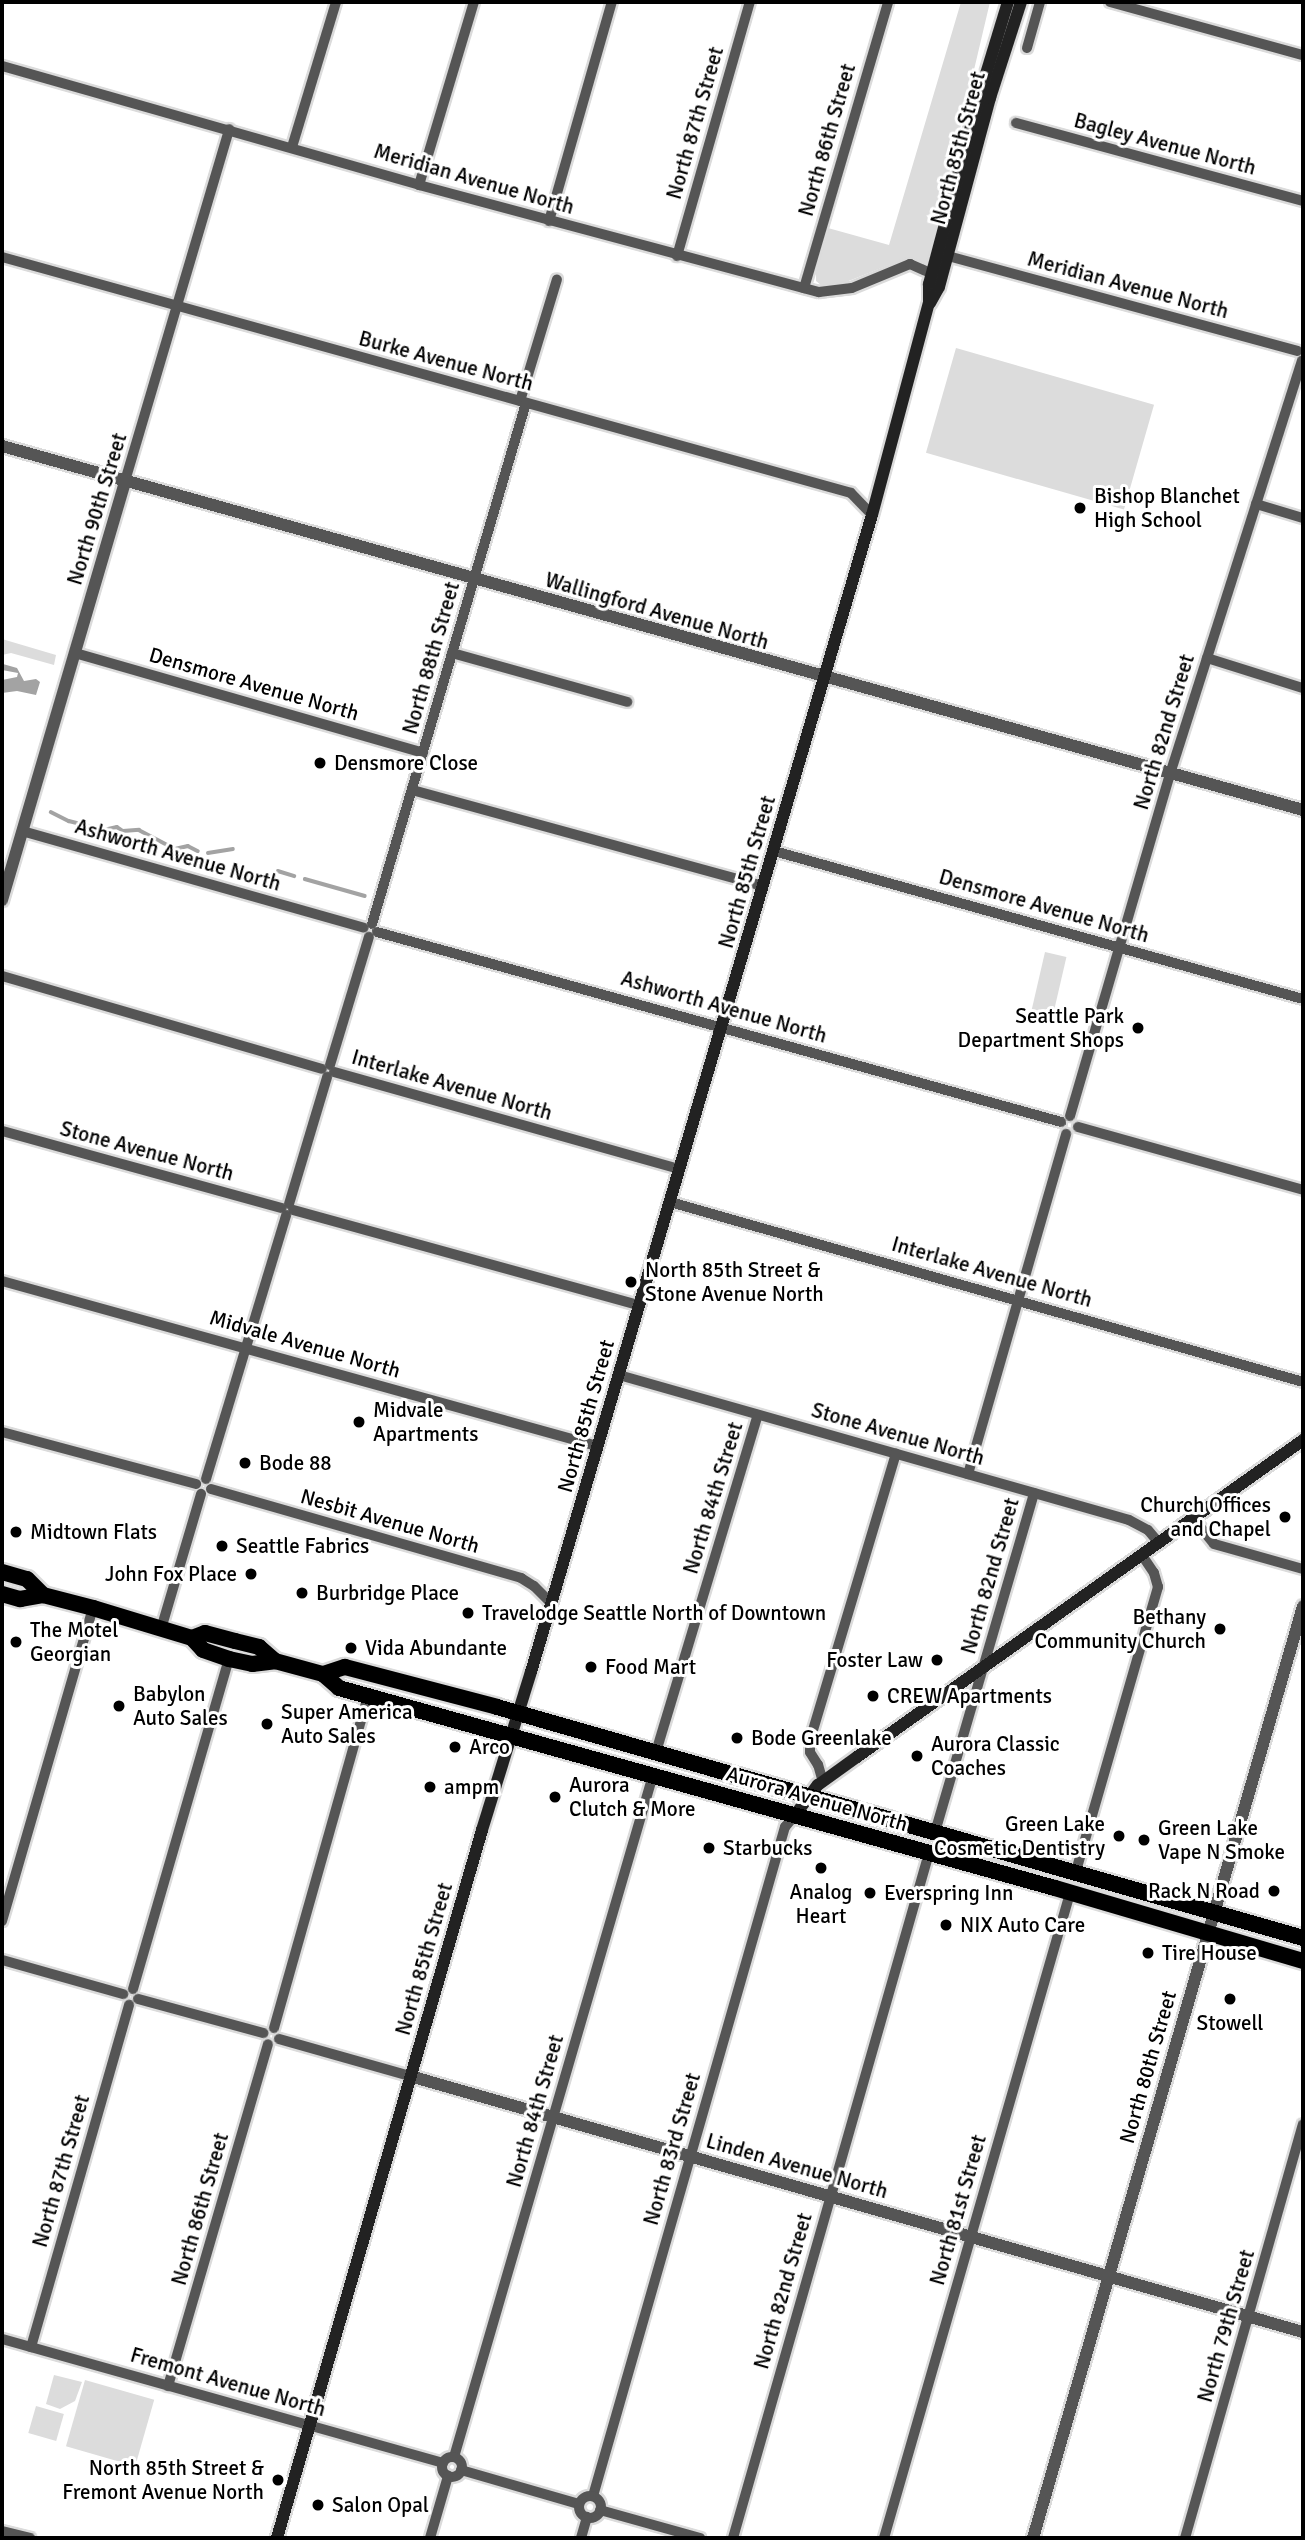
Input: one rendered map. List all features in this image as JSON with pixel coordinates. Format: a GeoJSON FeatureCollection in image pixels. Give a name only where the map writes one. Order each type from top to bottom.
{"type":"FeatureCollection","features":[{"type":"Feature","properties":{"kind":"highway","name":"Aurora Avenue North"},"geometry":{"type":"LineString","coordinates":[[2,1572],[27,1579],[43,1595]]}},
{"type":"Feature","properties":{"kind":"highway","name":"Aurora Avenue North"},"geometry":{"type":"LineString","coordinates":[[2,1594],[20,1599],[43,1595],[93,1608],[192,1638],[202,1650],[229,1659],[252,1664],[275,1661],[323,1674],[339,1688],[1303,1961]]}},
{"type":"Feature","properties":{"kind":"highway","name":"Aurora Avenue North"},"geometry":{"type":"LineString","coordinates":[[192,1638],[205,1633],[235,1640],[259,1647],[275,1661]]}},
{"type":"Feature","properties":{"kind":"highway","name":"Aurora Avenue North"},"geometry":{"type":"LineString","coordinates":[[323,1674],[345,1667],[518,1713],[1303,1938]]}},
{"type":"Feature","properties":{"kind":"main road","name":"North 85th Street"},"geometry":{"type":"LineString","coordinates":[[277,2538],[410,2076],[723,1026],[872,515],[929,303],[932,274],[980,92],[1008,2]]}},
{"type":"Feature","properties":{"kind":"main road","name":"North 85th Street"},"geometry":{"type":"LineString","coordinates":[[929,303],[939,287],[990,98],[1021,2]]}},
{"type":"Feature","properties":{"kind":"main road"},"geometry":{"type":"LineString","coordinates":[[795,1815],[822,1782],[1303,1440]]}},
{"type":"Feature","properties":{"kind":"street"},"geometry":{"type":"LineString","coordinates":[[292,147],[336,2]]}},
{"type":"Feature","properties":{"kind":"street"},"geometry":{"type":"LineString","coordinates":[[419,185],[474,2]]}},
{"type":"Feature","properties":{"kind":"street"},"geometry":{"type":"LineString","coordinates":[[549,221],[612,2]]}},
{"type":"Feature","properties":{"kind":"street","name":"North 87th Street"},"geometry":{"type":"LineString","coordinates":[[677,256],[750,2]]}},
{"type":"Feature","properties":{"kind":"street","name":"North 86th Street"},"geometry":{"type":"LineString","coordinates":[[804,288],[887,2]]}},
{"type":"Feature","properties":{"kind":"street"},"geometry":{"type":"LineString","coordinates":[[1027,48],[1040,2]]}},
{"type":"Feature","properties":{"kind":"street"},"geometry":{"type":"LineString","coordinates":[[1110,2],[1303,55]]}},
{"type":"Feature","properties":{"kind":"street","name":"Meridian Avenue North"},"geometry":{"type":"LineString","coordinates":[[2,66],[549,221],[804,288],[836,292],[910,264],[932,274]]}},
{"type":"Feature","properties":{"kind":"street","name":"Bagley Avenue North"},"geometry":{"type":"LineString","coordinates":[[1016,123],[1303,201]]}},
{"type":"Feature","properties":{"kind":"street","name":"North 90th Street"},"geometry":{"type":"LineString","coordinates":[[2,900],[229,129]]}},
{"type":"Feature","properties":{"kind":"street","name":"Meridian Avenue North"},"geometry":{"type":"LineString","coordinates":[[948,256],[1301,355]]}},
{"type":"Feature","properties":{"kind":"street","name":"Burke Avenue North"},"geometry":{"type":"LineString","coordinates":[[2,257],[851,493],[872,515]]}},
{"type":"Feature","properties":{"kind":"street","name":"North 88th Street"},"geometry":{"type":"LineString","coordinates":[[161,1629],[206,1487],[423,753],[557,279]]}},
{"type":"Feature","properties":{"kind":"street","name":"North 82nd Street"},"geometry":{"type":"LineString","coordinates":[[1065,1119],[1301,355]]}},
{"type":"Feature","properties":{"kind":"street","name":"Wallingford Avenue North"},"geometry":{"type":"LineString","coordinates":[[2,446],[1303,810]]}},
{"type":"Feature","properties":{"kind":"street"},"geometry":{"type":"LineString","coordinates":[[1256,504],[1303,518]]}},
{"type":"Feature","properties":{"kind":"street","name":"Densmore Avenue North"},"geometry":{"type":"LineString","coordinates":[[75,653],[423,753]]}},
{"type":"Feature","properties":{"kind":"street"},"geometry":{"type":"LineString","coordinates":[[452,653],[626,702]]}},
{"type":"Feature","properties":{"kind":"street"},"geometry":{"type":"LineString","coordinates":[[1207,658],[1303,688]]}},
{"type":"Feature","properties":{"kind":"street"},"geometry":{"type":"LineString","coordinates":[[412,790],[764,886]]}},
{"type":"Feature","properties":{"kind":"street","name":"Ashworth Avenue North"},"geometry":{"type":"LineString","coordinates":[[22,831],[370,930],[1065,1119]]}},
{"type":"Feature","properties":{"kind":"street","name":"Densmore Avenue North"},"geometry":{"type":"LineString","coordinates":[[774,851],[1303,999]]}},
{"type":"Feature","properties":{"kind":"street","name":"Interlake Avenue North"},"geometry":{"type":"LineString","coordinates":[[2,976],[680,1170]]}},
{"type":"Feature","properties":{"kind":"street"},"geometry":{"type":"LineString","coordinates":[[1065,1119],[1077,1121],[1078,1127],[1072,1134],[1061,1130],[1065,1119]]}},
{"type":"Feature","properties":{"kind":"street"},"geometry":{"type":"LineString","coordinates":[[1078,1127],[1303,1190]]}},
{"type":"Feature","properties":{"kind":"street","name":"Stone Avenue North"},"geometry":{"type":"LineString","coordinates":[[2,1131],[639,1305]]}},
{"type":"Feature","properties":{"kind":"street"},"geometry":{"type":"LineString","coordinates":[[968,1474],[1066,1134]]}},
{"type":"Feature","properties":{"kind":"street","name":"Interlake Avenue North"},"geometry":{"type":"LineString","coordinates":[[670,1202],[1019,1299],[1303,1382]]}},
{"type":"Feature","properties":{"kind":"street","name":"Midvale Avenue North"},"geometry":{"type":"LineString","coordinates":[[2,1281],[597,1446]]}},
{"type":"Feature","properties":{"kind":"street","name":"Stone Avenue North"},"geometry":{"type":"LineString","coordinates":[[619,1375],[1136,1522],[1149,1530],[1159,1543]]}},
{"type":"Feature","properties":{"kind":"street","name":"North 84th Street"},"geometry":{"type":"LineString","coordinates":[[656,1752],[758,1415]]}},
{"type":"Feature","properties":{"kind":"street"},"geometry":{"type":"LineString","coordinates":[[2,1432],[196,1484],[199,1480],[206,1487]]}},
{"type":"Feature","properties":{"kind":"street"},"geometry":{"type":"LineString","coordinates":[[822,1782],[818,1765],[810,1752],[810,1740],[896,1454]]}},
{"type":"Feature","properties":{"kind":"street","name":"Nesbit Avenue North"},"geometry":{"type":"LineString","coordinates":[[206,1487],[521,1578],[534,1586],[551,1603]]}},
{"type":"Feature","properties":{"kind":"street","name":"North 82nd Street"},"geometry":{"type":"LineString","coordinates":[[935,1832],[1034,1493]]}},
{"type":"Feature","properties":{"kind":"street"},"geometry":{"type":"LineString","coordinates":[[1193,1518],[1214,1544],[1303,1569]]}},
{"type":"Feature","properties":{"kind":"street"},"geometry":{"type":"LineString","coordinates":[[1076,1871],[1158,1587],[1154,1573],[1142,1555]]}},
{"type":"Feature","properties":{"kind":"street","name":"North 80th Street"},"geometry":{"type":"LineString","coordinates":[[1033,2538],[1303,1606]]}},
{"type":"Feature","properties":{"kind":"street"},"geometry":{"type":"LineString","coordinates":[[2,1921],[93,1608]]}},
{"type":"Feature","properties":{"kind":"street"},"geometry":{"type":"LineString","coordinates":[[133,2002],[133,1989],[229,1659]]}},
{"type":"Feature","properties":{"kind":"street"},"geometry":{"type":"LineString","coordinates":[[2,1960],[123,1994],[133,2002],[262,2034],[268,2044],[279,2039],[274,2028],[368,1695]]}},
{"type":"Feature","properties":{"kind":"street","name":"North 84th Street"},"geometry":{"type":"LineString","coordinates":[[454,2457],[653,1775]]}},
{"type":"Feature","properties":{"kind":"street","name":"North 83rd Street"},"geometry":{"type":"LineString","coordinates":[[593,2496],[785,1827],[795,1815]]}},
{"type":"Feature","properties":{"kind":"street","name":"North 82nd Street"},"geometry":{"type":"LineString","coordinates":[[733,2538],[929,1853]]}},
{"type":"Feature","properties":{"kind":"street","name":"North 81st Street"},"geometry":{"type":"LineString","coordinates":[[884,2538],[1070,1893]]}},
{"type":"Feature","properties":{"kind":"street"},"geometry":{"type":"LineString","coordinates":[[123,1994],[133,1989]]}},
{"type":"Feature","properties":{"kind":"street","name":"North 87th Street"},"geometry":{"type":"LineString","coordinates":[[31,2347],[133,2002]]}},
{"type":"Feature","properties":{"kind":"street"},"geometry":{"type":"LineString","coordinates":[[262,2034],[266,2028],[274,2028]]}},
{"type":"Feature","properties":{"kind":"street","name":"Linden Avenue North"},"geometry":{"type":"LineString","coordinates":[[279,2039],[1303,2332]]}},
{"type":"Feature","properties":{"kind":"street","name":"North 86th Street"},"geometry":{"type":"LineString","coordinates":[[168,2386],[268,2044]]}},
{"type":"Feature","properties":{"kind":"street","name":"North 79th Street"},"geometry":{"type":"LineString","coordinates":[[1185,2538],[1303,2124]]}},
{"type":"Feature","properties":{"kind":"street","name":"Fremont Avenue North"},"geometry":{"type":"LineString","coordinates":[[2,2339],[443,2463]]}},
{"type":"Feature","properties":{"kind":"street"},"geometry":{"type":"LineString","coordinates":[[454,2457],[460,2461],[461,2470],[454,2476],[448,2476],[442,2469],[443,2463],[454,2457]]}},
{"type":"Feature","properties":{"kind":"street"},"geometry":{"type":"LineString","coordinates":[[461,2470],[579,2504]]}},
{"type":"Feature","properties":{"kind":"street"},"geometry":{"type":"LineString","coordinates":[[430,2538],[448,2476]]}},
{"type":"Feature","properties":{"kind":"street"},"geometry":{"type":"LineString","coordinates":[[593,2496],[600,2503],[600,2510],[596,2515],[587,2517],[580,2511],[579,2504],[583,2498],[593,2496]]}},
{"type":"Feature","properties":{"kind":"street"},"geometry":{"type":"LineString","coordinates":[[600,2510],[700,2538]]}},
{"type":"Feature","properties":{"kind":"street"},"geometry":{"type":"LineString","coordinates":[[581,2538],[587,2517]]}},
{"type":"Feature","properties":{"kind":"street"},"geometry":{"type":"LineString","coordinates":[[2,2530],[30,2538]]}},
{"type":"Feature","properties":{"kind":"street"},"geometry":{"type":"LineString","coordinates":[[726,2538],[733,2538]]}},
{"type":"Feature","properties":{"kind":"shaded area"},"geometry":{"type":"Polygon","coordinates":[[[961,2],[990,2],[928,265],[924,267],[915,258],[909,257],[841,284],[822,286],[816,281],[816,272],[828,228],[889,245],[961,2]]]}},
{"type":"Feature","properties":{"kind":"shaded area"},"geometry":{"type":"Polygon","coordinates":[[[956,348],[1154,405],[1124,510],[926,453],[956,348]]]}},
{"type":"Feature","properties":{"kind":"shaded area"},"geometry":{"type":"Polygon","coordinates":[[[2,639],[56,655],[54,665],[11,653],[2,655],[2,639]]]}},
{"type":"Feature","properties":{"kind":"shaded area"},"geometry":{"type":"Polygon","coordinates":[[[3,664],[17,668],[24,681],[36,679],[40,682],[36,695],[17,691],[2,693],[2,680],[17,677],[18,673],[2,670],[3,664]]]}},
{"type":"Feature","properties":{"kind":"shaded area"},"geometry":{"type":"Polygon","coordinates":[[[1045,952],[1066,957],[1052,1017],[1031,1012],[1045,952]]]}},
{"type":"Feature","properties":{"kind":"shaded area"},"geometry":{"type":"Polygon","coordinates":[[[54,2375],[82,2382],[75,2401],[60,2409],[46,2404],[54,2375]]]}},
{"type":"Feature","properties":{"kind":"shaded area"},"geometry":{"type":"Polygon","coordinates":[[[85,2380],[154,2400],[135,2466],[66,2446],[85,2380]]]}},
{"type":"Feature","properties":{"kind":"shaded area"},"geometry":{"type":"Polygon","coordinates":[[[36,2406],[64,2414],[56,2441],[28,2433],[36,2406]]]}},
{"type":"Feature","properties":{"kind":"waterway"},"geometry":{"type":"LineString","coordinates":[[51,812],[69,821],[104,830],[117,827],[123,831],[139,830],[175,849],[188,846],[198,851]]}},
{"type":"Feature","properties":{"kind":"waterway"},"geometry":{"type":"LineString","coordinates":[[208,853],[233,849]]}},
{"type":"Feature","properties":{"kind":"waterway"},"geometry":{"type":"LineString","coordinates":[[278,871],[294,876]]}},
{"type":"Feature","properties":{"kind":"waterway"},"geometry":{"type":"LineString","coordinates":[[305,879],[365,896]]}},
{"type":"Feature","properties":{"kind":"place","name":"Bishop Blanchet High School"},"geometry":{"type":"Point","coordinates":[1080,508]}},
{"type":"Feature","properties":{"kind":"place","name":"Densmore Close"},"geometry":{"type":"Point","coordinates":[320,763]}},
{"type":"Feature","properties":{"kind":"place","name":"Seattle Park Department Shops"},"geometry":{"type":"Point","coordinates":[1138,1028]}},
{"type":"Feature","properties":{"kind":"place","name":"North 85th Street & Stone Avenue North"},"geometry":{"type":"Point","coordinates":[631,1282]}},
{"type":"Feature","properties":{"kind":"place","name":"Midvale Apartments"},"geometry":{"type":"Point","coordinates":[359,1422]}},
{"type":"Feature","properties":{"kind":"place","name":"Bode 88"},"geometry":{"type":"Point","coordinates":[245,1463]}},
{"type":"Feature","properties":{"kind":"place","name":"Church Offices and Chapel"},"geometry":{"type":"Point","coordinates":[1285,1517]}},
{"type":"Feature","properties":{"kind":"place","name":"Midtown Flats"},"geometry":{"type":"Point","coordinates":[16,1532]}},
{"type":"Feature","properties":{"kind":"place","name":"Seattle Fabrics"},"geometry":{"type":"Point","coordinates":[222,1546]}},
{"type":"Feature","properties":{"kind":"place","name":"John Fox Place"},"geometry":{"type":"Point","coordinates":[251,1574]}},
{"type":"Feature","properties":{"kind":"place","name":"Burbridge Place"},"geometry":{"type":"Point","coordinates":[302,1593]}},
{"type":"Feature","properties":{"kind":"place","name":"Travelodge Seattle North of Downtown"},"geometry":{"type":"Point","coordinates":[468,1613]}},
{"type":"Feature","properties":{"kind":"place","name":"Bethany Community Church"},"geometry":{"type":"Point","coordinates":[1220,1629]}},
{"type":"Feature","properties":{"kind":"place","name":"The Motel Georgian"},"geometry":{"type":"Point","coordinates":[16,1642]}},
{"type":"Feature","properties":{"kind":"place","name":"Vida Abundante"},"geometry":{"type":"Point","coordinates":[351,1648]}},
{"type":"Feature","properties":{"kind":"place","name":"Foster Law"},"geometry":{"type":"Point","coordinates":[937,1660]}},
{"type":"Feature","properties":{"kind":"place","name":"Food Mart"},"geometry":{"type":"Point","coordinates":[591,1667]}},
{"type":"Feature","properties":{"kind":"place","name":"CREW Apartments"},"geometry":{"type":"Point","coordinates":[873,1696]}},
{"type":"Feature","properties":{"kind":"place","name":"Babylon Auto Sales"},"geometry":{"type":"Point","coordinates":[119,1706]}},
{"type":"Feature","properties":{"kind":"place","name":"Super America Auto Sales"},"geometry":{"type":"Point","coordinates":[267,1724]}},
{"type":"Feature","properties":{"kind":"place","name":"Bode Greenlake"},"geometry":{"type":"Point","coordinates":[737,1738]}},
{"type":"Feature","properties":{"kind":"place","name":"Arco"},"geometry":{"type":"Point","coordinates":[455,1747]}},
{"type":"Feature","properties":{"kind":"place","name":"Aurora Classic Coaches"},"geometry":{"type":"Point","coordinates":[917,1756]}},
{"type":"Feature","properties":{"kind":"place","name":"ampm"},"geometry":{"type":"Point","coordinates":[430,1787]}},
{"type":"Feature","properties":{"kind":"place","name":"Aurora Clutch & More"},"geometry":{"type":"Point","coordinates":[555,1797]}},
{"type":"Feature","properties":{"kind":"place","name":"Green Lake Cosmetic Dentistry"},"geometry":{"type":"Point","coordinates":[1119,1836]}},
{"type":"Feature","properties":{"kind":"place","name":"Green Lake Vape N Smoke"},"geometry":{"type":"Point","coordinates":[1144,1840]}},
{"type":"Feature","properties":{"kind":"place","name":"Starbucks"},"geometry":{"type":"Point","coordinates":[709,1848]}},
{"type":"Feature","properties":{"kind":"place","name":"Analog Heart"},"geometry":{"type":"Point","coordinates":[821,1868]}},
{"type":"Feature","properties":{"kind":"place","name":"Rack N Road"},"geometry":{"type":"Point","coordinates":[1274,1891]}},
{"type":"Feature","properties":{"kind":"place","name":"Everspring Inn"},"geometry":{"type":"Point","coordinates":[870,1893]}},
{"type":"Feature","properties":{"kind":"place","name":"NIX Auto Care"},"geometry":{"type":"Point","coordinates":[946,1925]}},
{"type":"Feature","properties":{"kind":"place","name":"Tire House"},"geometry":{"type":"Point","coordinates":[1148,1953]}},
{"type":"Feature","properties":{"kind":"place","name":"Stowell"},"geometry":{"type":"Point","coordinates":[1230,1999]}},
{"type":"Feature","properties":{"kind":"place","name":"North 85th Street & Fremont Avenue North"},"geometry":{"type":"Point","coordinates":[278,2480]}},
{"type":"Feature","properties":{"kind":"place","name":"Salon Opal"},"geometry":{"type":"Point","coordinates":[318,2505]}}]}
